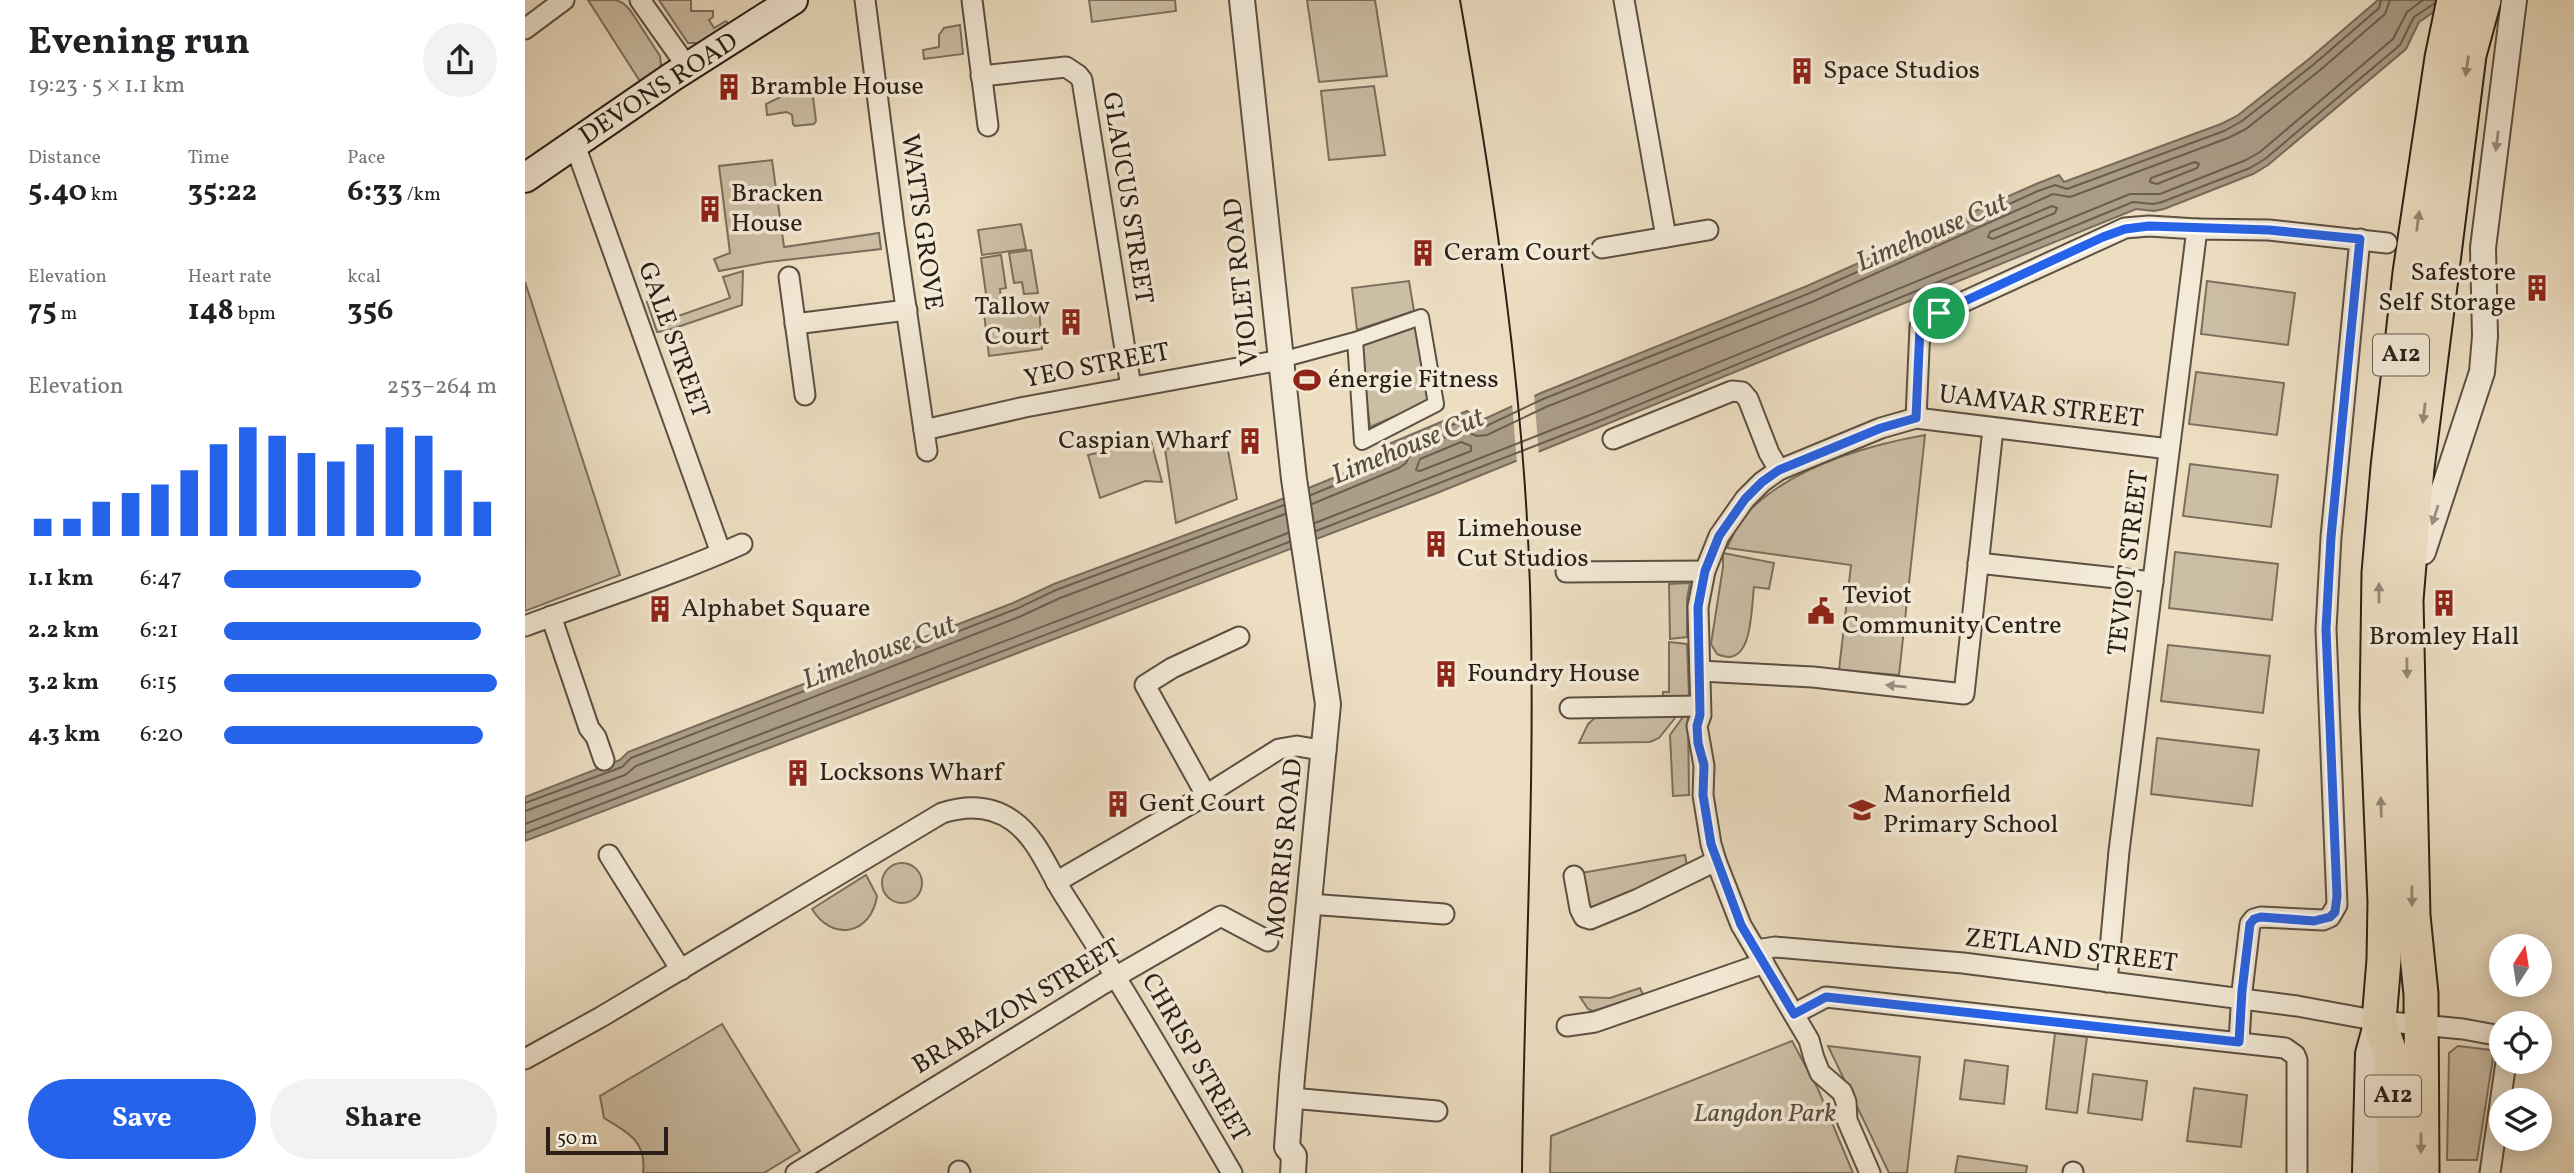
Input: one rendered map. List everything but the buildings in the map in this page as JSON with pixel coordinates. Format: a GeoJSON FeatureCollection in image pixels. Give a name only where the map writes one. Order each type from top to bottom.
{"type":"FeatureCollection","features":[{"type":"Feature","properties":{"kind":"highway","name":"A12"},"geometry":{"type":"LineString","coordinates":[[2395,1173],[2391,1055],[2379,1021],[2385,914],[2377,710],[2379,573],[2410,273],[2442,58],[2464,1]]}},
{"type":"Feature","properties":{"kind":"highway","name":"A12"},"geometry":{"type":"LineString","coordinates":[[2422,1173],[2421,993],[2413,916],[2406,600],[2417,468],[2469,55],[2464,1]]}},
{"type":"Feature","properties":{"kind":"highway"},"geometry":{"type":"LineString","coordinates":[[2374,241],[2410,273]]}},
{"type":"Feature","properties":{"kind":"highway"},"geometry":{"type":"LineString","coordinates":[[2406,600],[2423,552]]}},
{"type":"Feature","properties":{"kind":"main road","name":"DEVONS ROAD"},"geometry":{"type":"LineString","coordinates":[[525,177],[793,0]]}},
{"type":"Feature","properties":{"kind":"main road"},"geometry":{"type":"LineString","coordinates":[[2367,1173],[2370,1054],[2379,1021]]}},
{"type":"Feature","properties":{"kind":"street"},"geometry":{"type":"LineString","coordinates":[[525,29],[564,0]]}},
{"type":"Feature","properties":{"kind":"street"},"geometry":{"type":"LineString","coordinates":[[640,0],[688,68]]}},
{"type":"Feature","properties":{"kind":"street","name":"WATTS GROVE"},"geometry":{"type":"LineString","coordinates":[[865,0],[895,234],[927,451]]}},
{"type":"Feature","properties":{"kind":"street"},"geometry":{"type":"LineString","coordinates":[[972,0],[988,126]]}},
{"type":"Feature","properties":{"kind":"street","name":"VIOLET ROAD"},"geometry":{"type":"LineString","coordinates":[[1241,0],[1294,479],[1306,558]]}},
{"type":"Feature","properties":{"kind":"street"},"geometry":{"type":"LineString","coordinates":[[1624,0],[1666,237]]}},
{"type":"Feature","properties":{"kind":"street"},"geometry":{"type":"LineString","coordinates":[[2423,552],[2482,372],[2485,336],[2483,248],[2514,0]]}},
{"type":"Feature","properties":{"kind":"street","name":"GLAUCUS STREET"},"geometry":{"type":"LineString","coordinates":[[981,76],[1066,67],[1082,80],[1131,387]]}},
{"type":"Feature","properties":{"kind":"street","name":"GALE STREET"},"geometry":{"type":"LineString","coordinates":[[575,145],[721,553]]}},
{"type":"Feature","properties":{"kind":"street"},"geometry":{"type":"LineString","coordinates":[[1916,418],[1920,327],[1939,313],[2125,229],[2149,226],[2269,230],[2374,241],[2331,537],[2326,629],[2337,905],[2330,917],[2323,920],[2261,917],[2250,924],[2239,1042]]}},
{"type":"Feature","properties":{"kind":"street","name":"TEVIOT STREET"},"geometry":{"type":"LineString","coordinates":[[2107,982],[2119,851],[2197,229]]}},
{"type":"Feature","properties":{"kind":"street"},"geometry":{"type":"LineString","coordinates":[[1602,248],[1708,230]]}},
{"type":"Feature","properties":{"kind":"street"},"geometry":{"type":"LineString","coordinates":[[789,277],[804,395]]}},
{"type":"Feature","properties":{"kind":"street"},"geometry":{"type":"LineString","coordinates":[[795,324],[907,310]]}},
{"type":"Feature","properties":{"kind":"street"},"geometry":{"type":"LineString","coordinates":[[1281,360],[1355,341],[1421,317],[1436,404],[1362,442],[1355,341]]}},
{"type":"Feature","properties":{"kind":"street","name":"YEO STREET"},"geometry":{"type":"LineString","coordinates":[[924,430],[1025,407],[1281,360]]}},
{"type":"Feature","properties":{"kind":"street"},"geometry":{"type":"LineString","coordinates":[[1613,439],[1732,391],[1742,392],[1748,398],[1769,453],[1779,470]]}},
{"type":"Feature","properties":{"kind":"street","name":"UAMVAR STREET"},"geometry":{"type":"LineString","coordinates":[[1870,1173],[1847,1120],[1846,1102],[1842,1092],[1821,1073],[1809,1040],[1741,925],[1711,844],[1703,795],[1704,765],[1697,726],[1700,706],[1698,607],[1705,571],[1719,536],[1745,499],[1779,470],[1881,428],[1916,418],[2169,449]]}},
{"type":"Feature","properties":{"kind":"street"},"geometry":{"type":"LineString","coordinates":[[1700,671],[1813,677],[1964,694],[1993,429]]}},
{"type":"Feature","properties":{"kind":"street"},"geometry":{"type":"LineString","coordinates":[[525,626],[581,604],[609,598],[742,544]]}},
{"type":"Feature","properties":{"kind":"street","name":"MORRIS ROAD"},"geometry":{"type":"LineString","coordinates":[[1293,1173],[1294,1156],[1287,1147],[1328,704],[1306,558]]}},
{"type":"Feature","properties":{"kind":"street"},"geometry":{"type":"LineString","coordinates":[[1978,563],[2153,583]]}},
{"type":"Feature","properties":{"kind":"street"},"geometry":{"type":"LineString","coordinates":[[1566,572],[1705,571]]}},
{"type":"Feature","properties":{"kind":"street"},"geometry":{"type":"LineString","coordinates":[[551,616],[589,728],[596,737],[604,760]]}},
{"type":"Feature","properties":{"kind":"street"},"geometry":{"type":"LineString","coordinates":[[1206,794],[1145,685],[1172,668],[1239,637]]}},
{"type":"Feature","properties":{"kind":"street"},"geometry":{"type":"LineString","coordinates":[[1570,708],[1700,706]]}},
{"type":"Feature","properties":{"kind":"street"},"geometry":{"type":"LineString","coordinates":[[1056,882],[1279,749],[1297,746],[1325,751]]}},
{"type":"Feature","properties":{"kind":"street","name":"CHRISP STREET"},"geometry":{"type":"LineString","coordinates":[[681,970],[942,813],[967,807],[992,810],[1021,828],[1117,976],[1231,1173]]}},
{"type":"Feature","properties":{"kind":"street"},"geometry":{"type":"LineString","coordinates":[[525,1059],[681,970],[610,855]]}},
{"type":"Feature","properties":{"kind":"street"},"geometry":{"type":"LineString","coordinates":[[1574,876],[1580,909],[1584,917],[1590,919],[1716,861]]}},
{"type":"Feature","properties":{"kind":"street"},"geometry":{"type":"LineString","coordinates":[[1309,904],[1444,914]]}},
{"type":"Feature","properties":{"kind":"street","name":"BRABAZON STREET"},"geometry":{"type":"LineString","coordinates":[[804,1171],[1117,976],[1221,916],[1268,942]]}},
{"type":"Feature","properties":{"kind":"street","name":"ZETLAND STREET"},"geometry":{"type":"LineString","coordinates":[[1567,1026],[1595,1022],[1621,1013],[1760,957],[1775,947],[1963,963],[2242,998],[2379,1021],[2489,1034]]}},
{"type":"Feature","properties":{"kind":"street"},"geometry":{"type":"LineString","coordinates":[[1794,1014],[1826,997],[2285,1048],[2295,1055],[2297,1173]]}},
{"type":"Feature","properties":{"kind":"street"},"geometry":{"type":"LineString","coordinates":[[2490,1173],[2504,1074]]}},
{"type":"Feature","properties":{"kind":"street"},"geometry":{"type":"LineString","coordinates":[[1291,1098],[1437,1111]]}},
{"type":"Feature","properties":{"kind":"street","name":"MORRIS ROAD"},"geometry":{"type":"LineString","coordinates":[[1279,1173],[1280,1153],[1287,1147]]}},
{"type":"Feature","properties":{"kind":"green space"},"geometry":{"type":"Polygon","coordinates":[[[588,0],[616,0],[630,10],[660,56],[659,72],[641,83],[588,0]]]}},
{"type":"Feature","properties":{"kind":"green space"},"geometry":{"type":"Polygon","coordinates":[[[659,0],[691,0],[691,11],[713,11],[713,17],[709,20],[714,28],[726,21],[730,26],[702,43],[688,43],[659,0]]]}},
{"type":"Feature","properties":{"kind":"green space"},"geometry":{"type":"Polygon","coordinates":[[[1089,0],[1175,0],[1176,11],[1092,22],[1089,0]]]}},
{"type":"Feature","properties":{"kind":"green space"},"geometry":{"type":"Polygon","coordinates":[[[1307,0],[1375,0],[1387,76],[1319,82],[1307,0]]]}},
{"type":"Feature","properties":{"kind":"green space"},"geometry":{"type":"Polygon","coordinates":[[[960,25],[963,54],[924,59],[923,50],[939,47],[939,35],[944,28],[960,25]]]}},
{"type":"Feature","properties":{"kind":"green space"},"geometry":{"type":"Polygon","coordinates":[[[810,85],[812,89],[816,121],[814,124],[795,126],[792,115],[787,112],[767,115],[766,104],[810,85]]]}},
{"type":"Feature","properties":{"kind":"green space"},"geometry":{"type":"Polygon","coordinates":[[[1374,86],[1385,155],[1329,160],[1321,91],[1374,86]]]}},
{"type":"Feature","properties":{"kind":"green space"},"geometry":{"type":"Polygon","coordinates":[[[772,160],[784,247],[879,233],[881,249],[768,262],[719,271],[714,259],[730,253],[719,166],[772,160]]]}},
{"type":"Feature","properties":{"kind":"green space"},"geometry":{"type":"Polygon","coordinates":[[[1021,224],[1026,249],[982,255],[978,230],[1021,224]]]}},
{"type":"Feature","properties":{"kind":"green space"},"geometry":{"type":"Polygon","coordinates":[[[1031,250],[1038,293],[1024,294],[1022,282],[1014,283],[1009,253],[1031,250]]]}},
{"type":"Feature","properties":{"kind":"green space"},"geometry":{"type":"Polygon","coordinates":[[[1001,255],[1006,288],[1000,289],[1001,299],[987,301],[981,258],[1001,255]]]}},
{"type":"Feature","properties":{"kind":"green space"},"geometry":{"type":"Polygon","coordinates":[[[743,271],[742,305],[657,332],[647,302],[656,299],[664,321],[730,298],[723,277],[743,271]]]}},
{"type":"Feature","properties":{"kind":"green space"},"geometry":{"type":"Polygon","coordinates":[[[1409,281],[1414,311],[1357,330],[1352,288],[1409,281]]]}},
{"type":"Feature","properties":{"kind":"green space"},"geometry":{"type":"Polygon","coordinates":[[[2207,281],[2295,293],[2288,345],[2201,334],[2207,281]]]}},
{"type":"Feature","properties":{"kind":"green space"},"geometry":{"type":"Polygon","coordinates":[[[525,282],[620,575],[525,611],[525,282]]]}},
{"type":"Feature","properties":{"kind":"green space"},"geometry":{"type":"Polygon","coordinates":[[[1039,306],[1042,349],[989,356],[984,313],[1039,306]]]}},
{"type":"Feature","properties":{"kind":"green space"},"geometry":{"type":"Polygon","coordinates":[[[1417,325],[1430,401],[1370,427],[1359,344],[1417,325]]]}},
{"type":"Feature","properties":{"kind":"green space"},"geometry":{"type":"Polygon","coordinates":[[[2196,372],[2284,383],[2277,435],[2189,424],[2196,372]]]}},
{"type":"Feature","properties":{"kind":"green space"},"geometry":{"type":"Polygon","coordinates":[[[1925,435],[1899,675],[1839,670],[1851,565],[1727,548],[1745,515],[1767,495],[1808,470],[1854,452],[1925,435]]]}},
{"type":"Feature","properties":{"kind":"green space"},"geometry":{"type":"Polygon","coordinates":[[[1221,438],[1226,440],[1237,499],[1176,523],[1165,449],[1221,438]]]}},
{"type":"Feature","properties":{"kind":"green space"},"geometry":{"type":"Polygon","coordinates":[[[1151,441],[1162,482],[1145,481],[1100,498],[1088,455],[1151,441]]]}},
{"type":"Feature","properties":{"kind":"green space"},"geometry":{"type":"Polygon","coordinates":[[[2190,464],[2278,475],[2271,527],[2183,516],[2190,464]]]}},
{"type":"Feature","properties":{"kind":"green space"},"geometry":{"type":"Polygon","coordinates":[[[2175,552],[2278,564],[2272,620],[2169,608],[2175,552]]]}},
{"type":"Feature","properties":{"kind":"green space"},"geometry":{"type":"Polygon","coordinates":[[[1723,553],[1774,563],[1769,589],[1754,587],[1748,636],[1744,646],[1738,654],[1729,657],[1717,654],[1711,644],[1723,553]]]}},
{"type":"Feature","properties":{"kind":"green space"},"geometry":{"type":"Polygon","coordinates":[[[1690,583],[1687,599],[1687,637],[1670,639],[1669,584],[1690,583]]]}},
{"type":"Feature","properties":{"kind":"green space"},"geometry":{"type":"Polygon","coordinates":[[[1669,642],[1687,644],[1689,696],[1663,696],[1663,692],[1669,692],[1669,642]]]}},
{"type":"Feature","properties":{"kind":"green space"},"geometry":{"type":"Polygon","coordinates":[[[2168,645],[2270,656],[2263,713],[2161,701],[2168,645]]]}},
{"type":"Feature","properties":{"kind":"green space"},"geometry":{"type":"Polygon","coordinates":[[[1679,713],[1659,738],[1650,742],[1579,743],[1588,724],[1597,716],[1679,713]]]}},
{"type":"Feature","properties":{"kind":"green space"},"geometry":{"type":"Polygon","coordinates":[[[1683,717],[1688,717],[1689,795],[1673,796],[1670,735],[1683,717]]]}},
{"type":"Feature","properties":{"kind":"green space"},"geometry":{"type":"Polygon","coordinates":[[[2157,738],[2259,750],[2252,806],[2151,794],[2157,738]]]}},
{"type":"Feature","properties":{"kind":"green space"},"geometry":{"type":"Polygon","coordinates":[[[1685,855],[1687,866],[1594,909],[1587,903],[1581,873],[1685,855]]]}},
{"type":"Feature","properties":{"kind":"green space"},"geometry":{"type":"Polygon","coordinates":[[[902,863],[910,864],[916,869],[921,875],[921,891],[916,897],[910,902],[902,903],[894,902],[888,897],[883,891],[882,883],[883,875],[888,869],[894,864],[902,863]]]}},
{"type":"Feature","properties":{"kind":"green space"},"geometry":{"type":"Polygon","coordinates":[[[866,875],[877,896],[867,919],[850,930],[840,930],[820,920],[812,909],[866,875]]]}},
{"type":"Feature","properties":{"kind":"green space"},"geometry":{"type":"Polygon","coordinates":[[[1640,988],[1643,995],[1593,1011],[1588,1009],[1580,997],[1610,998],[1640,988]]]}},
{"type":"Feature","properties":{"kind":"green space"},"geometry":{"type":"Polygon","coordinates":[[[722,1024],[800,1151],[764,1173],[643,1173],[639,1146],[628,1133],[604,1118],[600,1096],[722,1024]]]}},
{"type":"Feature","properties":{"kind":"green space"},"geometry":{"type":"Polygon","coordinates":[[[2055,1033],[2087,1037],[2077,1113],[2046,1109],[2055,1033]]]}},
{"type":"Feature","properties":{"kind":"green space","name":"Langdon Park"},"geometry":{"type":"Polygon","coordinates":[[[1792,1041],[1818,1089],[1853,1173],[1550,1173],[1551,1136],[1792,1041]]]}},
{"type":"Feature","properties":{"kind":"green space"},"geometry":{"type":"Polygon","coordinates":[[[1828,1046],[1920,1057],[1907,1173],[1889,1173],[1828,1046]]]}},
{"type":"Feature","properties":{"kind":"green space"},"geometry":{"type":"Polygon","coordinates":[[[2458,1046],[2489,1050],[2490,1074],[2477,1160],[2447,1160],[2449,1053],[2458,1046]]]}},
{"type":"Feature","properties":{"kind":"green space"},"geometry":{"type":"Polygon","coordinates":[[[1965,1060],[2008,1066],[2004,1104],[1960,1099],[1965,1060]]]}},
{"type":"Feature","properties":{"kind":"green space"},"geometry":{"type":"Polygon","coordinates":[[[2093,1074],[2147,1081],[2142,1120],[2088,1113],[2093,1074]]]}},
{"type":"Feature","properties":{"kind":"green space"},"geometry":{"type":"Polygon","coordinates":[[[2194,1088],[2247,1095],[2241,1147],[2187,1141],[2194,1088]]]}},
{"type":"Feature","properties":{"kind":"green space"},"geometry":{"type":"Polygon","coordinates":[[[1958,1156],[2027,1166],[2026,1173],[1955,1173],[1958,1156]]]}},
{"type":"Feature","properties":{"kind":"water","name":"Limehouse Cut"},"geometry":{"type":"Polygon","coordinates":[[[2378,0],[2452,0],[2419,22],[2406,49],[2268,165],[2253,174],[2164,209],[2136,209],[1437,493],[525,841],[525,797],[620,760],[628,752],[1013,603],[1054,584],[1277,501],[1394,453],[1391,443],[1467,411],[1480,421],[1541,393],[1807,286],[2036,184],[2059,175],[2064,182],[2221,124],[2237,116],[2378,0]]]}},
{"type":"Feature","properties":{"kind":"pier"},"geometry":{"type":"Polygon","coordinates":[[[1534,393],[1539,456],[1517,464],[1512,403],[1534,393]]]}},
{"type":"Feature","properties":{"kind":"tram line"},"geometry":{"type":"LineString","coordinates":[[1460,0],[1506,292],[1527,513],[1532,733],[1522,1173]]}},
{"type":"Feature","properties":{"kind":"place","name":"Space Studios"},"geometry":{"type":"Point","coordinates":[1802,71]}},
{"type":"Feature","properties":{"kind":"place","name":"Bramble House"},"geometry":{"type":"Point","coordinates":[729,87]}},
{"type":"Feature","properties":{"kind":"place","name":"Bracken House"},"geometry":{"type":"Point","coordinates":[710,209]}},
{"type":"Feature","properties":{"kind":"place","name":"Ceram Court"},"geometry":{"type":"Point","coordinates":[1423,253]}},
{"type":"Feature","properties":{"kind":"place","name":"Safestore Self Storage"},"geometry":{"type":"Point","coordinates":[2537,288]}},
{"type":"Feature","properties":{"kind":"place","name":"Tallow Court"},"geometry":{"type":"Point","coordinates":[1071,322]}},
{"type":"Feature","properties":{"kind":"place","name":"énergie Fitness"},"geometry":{"type":"Point","coordinates":[1307,380]}},
{"type":"Feature","properties":{"kind":"place","name":"Caspian Wharf"},"geometry":{"type":"Point","coordinates":[1250,441]}},
{"type":"Feature","properties":{"kind":"place","name":"Limehouse Cut Studios"},"geometry":{"type":"Point","coordinates":[1436,544]}},
{"type":"Feature","properties":{"kind":"place","name":"Bromley Hall"},"geometry":{"type":"Point","coordinates":[2444,603]}},
{"type":"Feature","properties":{"kind":"place","name":"Alphabet Square"},"geometry":{"type":"Point","coordinates":[660,609]}},
{"type":"Feature","properties":{"kind":"place","name":"Teviot Community Centre"},"geometry":{"type":"Point","coordinates":[1821,611]}},
{"type":"Feature","properties":{"kind":"place","name":"Foundry House"},"geometry":{"type":"Point","coordinates":[1446,674]}},
{"type":"Feature","properties":{"kind":"place","name":"Locksons Wharf"},"geometry":{"type":"Point","coordinates":[798,773]}},
{"type":"Feature","properties":{"kind":"place","name":"Gent Court"},"geometry":{"type":"Point","coordinates":[1118,804]}},
{"type":"Feature","properties":{"kind":"place","name":"Manorfield Primary School"},"geometry":{"type":"Point","coordinates":[1862,810]}},
{"type":"Feature","properties":{"kind":"route"},"geometry":{"type":"LineString","coordinates":[[2179,226],[2197,229],[2269,230],[2360,239],[2331,537],[2326,629],[2337,905],[2335,912],[2323,920],[2261,917],[2250,924],[2239,1042],[1826,997],[1794,1014],[1741,925],[1711,844],[1703,795],[1704,765],[1697,726],[1700,715],[1698,607],[1705,571],[1719,536],[1745,499],[1762,482],[1794,463],[1881,428],[1916,418],[1920,327],[1939,313],[2125,229],[2179,226]]}}]}
